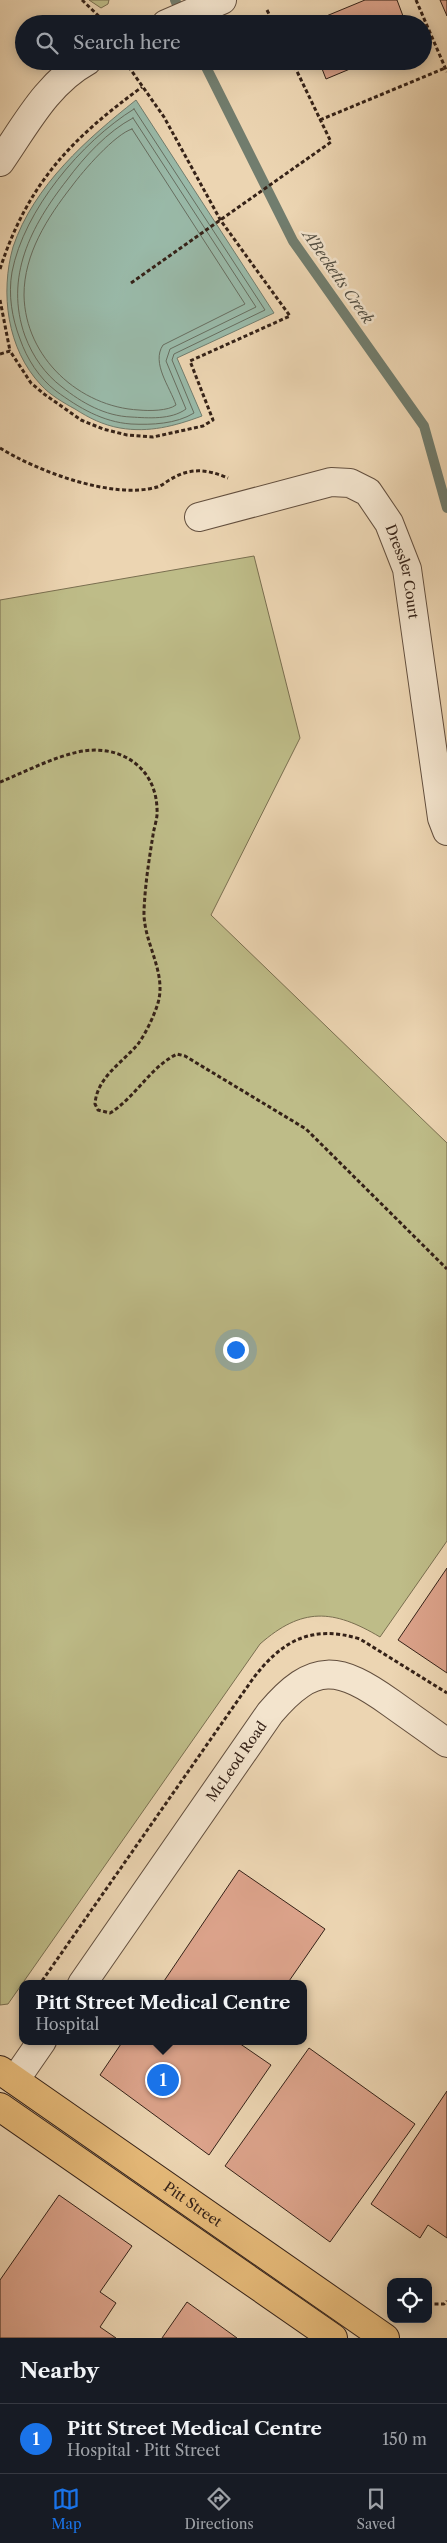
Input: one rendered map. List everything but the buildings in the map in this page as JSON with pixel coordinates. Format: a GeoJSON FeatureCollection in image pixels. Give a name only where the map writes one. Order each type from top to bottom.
{"type":"FeatureCollection","features":[{"type":"Feature","properties":{"kind":"main road","name":"Pitt Street"},"geometry":{"type":"LineString","coordinates":[[8,2075],[385,2338]]}},
{"type":"Feature","properties":{"kind":"main road"},"geometry":{"type":"LineString","coordinates":[[0,2107],[333,2338]]}},
{"type":"Feature","properties":{"kind":"street"},"geometry":{"type":"LineString","coordinates":[[187,15],[222,0]]}},
{"type":"Feature","properties":{"kind":"street"},"geometry":{"type":"LineString","coordinates":[[0,162],[50,90],[73,70]]}},
{"type":"Feature","properties":{"kind":"street","name":"Dressler Court"},"geometry":{"type":"LineString","coordinates":[[199,517],[330,482],[350,484],[368,492],[389,523],[407,569],[442,818],[447,831]]}},
{"type":"Feature","properties":{"kind":"street","name":"McLeod Road"},"geometry":{"type":"LineString","coordinates":[[85,1980],[270,1713],[284,1696],[300,1685],[317,1676],[331,1674],[347,1676],[363,1683],[447,1743]]}},
{"type":"Feature","properties":{"kind":"street"},"geometry":{"type":"LineString","coordinates":[[8,2075],[38,2045]]}},
{"type":"Feature","properties":{"kind":"path"},"geometry":{"type":"LineString","coordinates":[[82,0],[98,15]]}},
{"type":"Feature","properties":{"kind":"path"},"geometry":{"type":"LineString","coordinates":[[416,0],[422,15]]}},
{"type":"Feature","properties":{"kind":"path"},"geometry":{"type":"LineString","coordinates":[[268,10],[270,15]]}},
{"type":"Feature","properties":{"kind":"path"},"geometry":{"type":"LineString","coordinates":[[432,38],[447,72]]}},
{"type":"Feature","properties":{"kind":"path"},"geometry":{"type":"LineString","coordinates":[[320,120],[445,68]]}},
{"type":"Feature","properties":{"kind":"path"},"geometry":{"type":"LineString","coordinates":[[0,300],[10,352],[31,383],[51,400],[81,420],[127,436],[153,437],[203,426],[214,420],[190,361],[290,316],[221,221],[164,118],[131,70]]}},
{"type":"Feature","properties":{"kind":"path"},"geometry":{"type":"LineString","coordinates":[[131,283],[331,142],[296,70]]}},
{"type":"Feature","properties":{"kind":"path"},"geometry":{"type":"LineString","coordinates":[[0,269],[13,232],[42,180],[66,150],[92,124],[142,86]]}},
{"type":"Feature","properties":{"kind":"path"},"geometry":{"type":"LineString","coordinates":[[0,354],[10,352]]}},
{"type":"Feature","properties":{"kind":"path"},"geometry":{"type":"LineString","coordinates":[[0,782],[56,759],[92,750],[118,755],[131,760],[147,773],[153,784],[158,812],[144,913],[149,942],[160,981],[158,1002],[139,1042],[99,1086],[95,1104],[98,1110],[110,1113],[123,1104],[164,1060],[177,1054],[185,1056],[306,1129],[447,1269]]}},
{"type":"Feature","properties":{"kind":"path"},"geometry":{"type":"LineString","coordinates":[[432,2304],[444,2304],[447,2300]]}},
{"type":"Feature","properties":{"kind":"shaded area"},"geometry":{"type":"Polygon","coordinates":[[[89,0],[109,0],[108,4],[101,8],[89,0]]]}},
{"type":"Feature","properties":{"kind":"shaded area"},"geometry":{"type":"Polygon","coordinates":[[[254,556],[300,738],[211,915],[447,1143],[447,1541],[380,1637],[347,1621],[318,1616],[290,1623],[260,1644],[25,1980],[19,1980],[19,1988],[8,2004],[0,2005],[0,600],[254,556]]]}},
{"type":"Feature","properties":{"kind":"water"},"geometry":{"type":"Polygon","coordinates":[[[136,100],[274,313],[177,358],[202,416],[172,426],[141,430],[120,428],[96,421],[45,389],[20,355],[9,320],[7,301],[9,265],[13,247],[22,224],[34,203],[81,147],[136,100]]]}},
{"type":"Feature","properties":{"kind":"waterway","name":"A'Becketts Creek"},"geometry":{"type":"LineString","coordinates":[[175,0],[182,15]]}},
{"type":"Feature","properties":{"kind":"waterway","name":"A'Becketts Creek"},"geometry":{"type":"LineString","coordinates":[[208,70],[293,241],[424,426],[447,508]]}},
{"type":"Feature","properties":{"kind":"place","name":"Pitt Street Medical Centre"},"geometry":{"type":"Point","coordinates":[163,2080]}}]}
